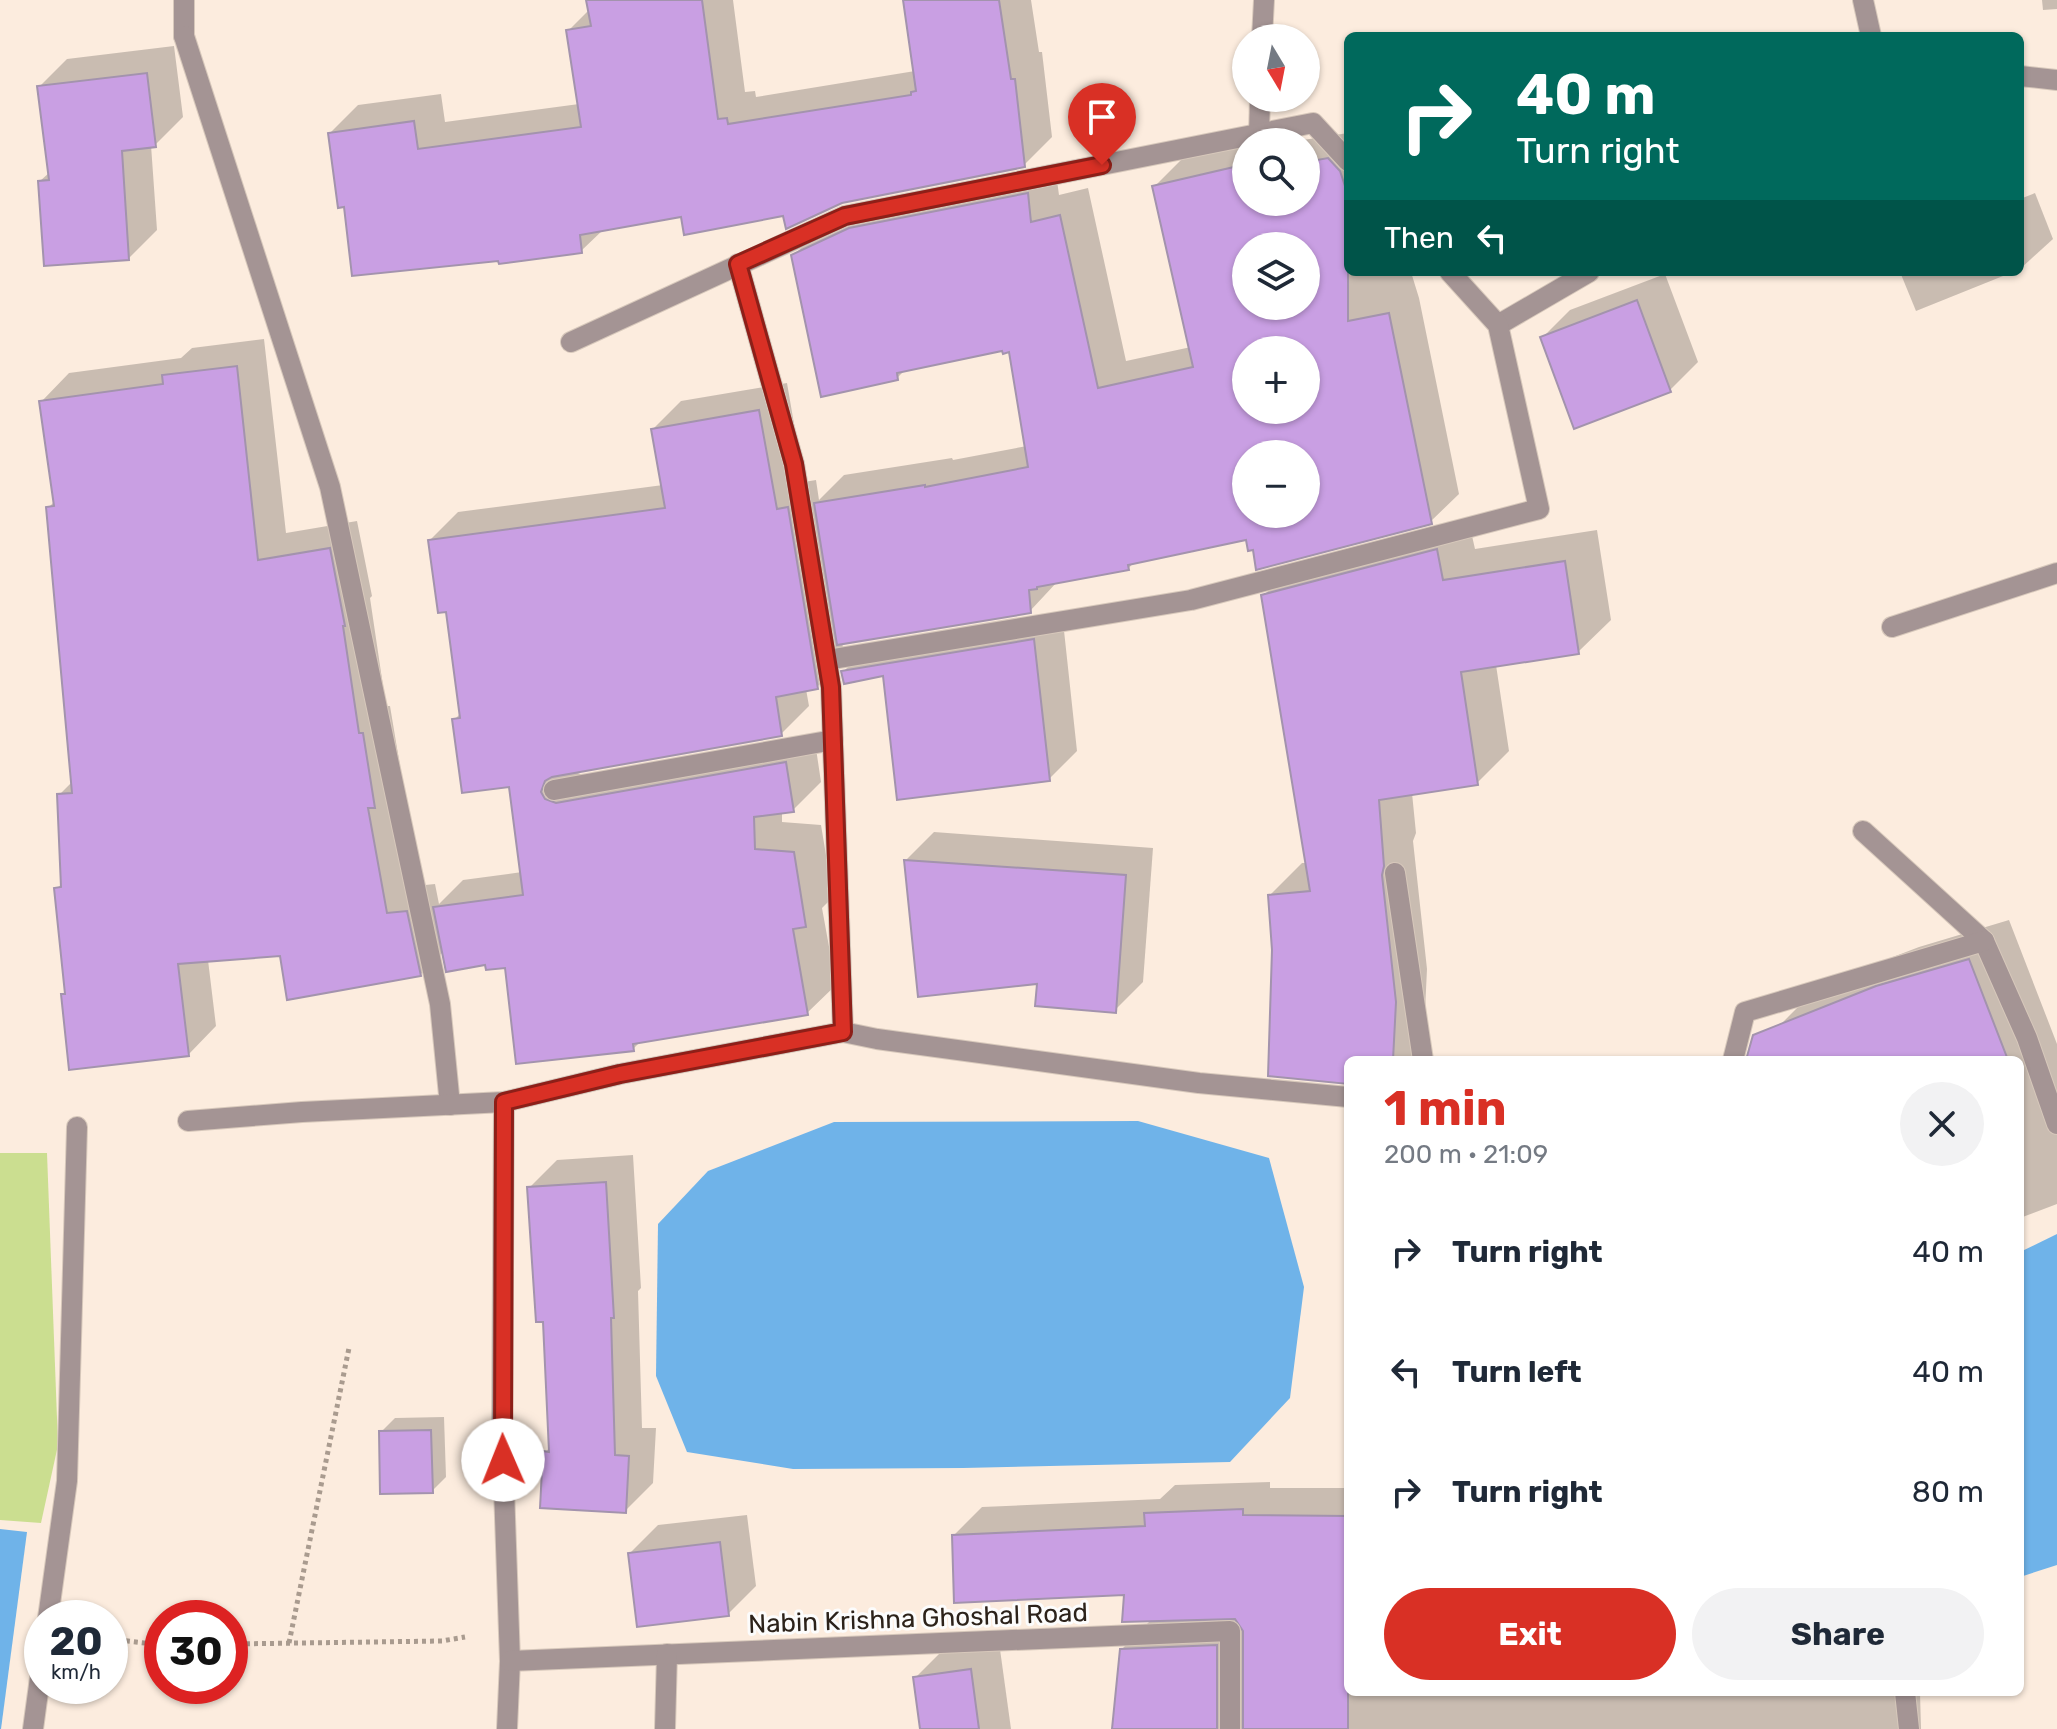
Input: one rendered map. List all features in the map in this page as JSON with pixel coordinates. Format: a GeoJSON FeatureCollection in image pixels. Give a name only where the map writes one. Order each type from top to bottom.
{"type":"FeatureCollection","features":[{"type":"Feature","properties":{"kind":"street"},"geometry":{"type":"LineString","coordinates":[[184,0],[184,36],[330,487],[440,1004],[450,1105]]}},
{"type":"Feature","properties":{"kind":"street"},"geometry":{"type":"LineString","coordinates":[[1263,24],[1264,0]]}},
{"type":"Feature","properties":{"kind":"street"},"geometry":{"type":"LineString","coordinates":[[1863,0],[1870,32]]}},
{"type":"Feature","properties":{"kind":"street"},"geometry":{"type":"LineString","coordinates":[[2024,76],[2057,80]]}},
{"type":"Feature","properties":{"kind":"street"},"geometry":{"type":"LineString","coordinates":[[1288,128],[1313,123],[1318,128]]}},
{"type":"Feature","properties":{"kind":"street"},"geometry":{"type":"LineString","coordinates":[[1320,131],[1344,157]]}},
{"type":"Feature","properties":{"kind":"street"},"geometry":{"type":"LineString","coordinates":[[571,342],[845,216],[1232,139]]}},
{"type":"Feature","properties":{"kind":"street"},"geometry":{"type":"LineString","coordinates":[[738,264],[794,464],[831,687],[843,1032]]}},
{"type":"Feature","properties":{"kind":"street"},"geometry":{"type":"LineString","coordinates":[[827,660],[1191,600],[1539,509],[1498,325],[1454,276]]}},
{"type":"Feature","properties":{"kind":"street"},"geometry":{"type":"LineString","coordinates":[[1498,325],[1582,276]]}},
{"type":"Feature","properties":{"kind":"street"},"geometry":{"type":"LineString","coordinates":[[1892,627],[2057,573]]}},
{"type":"Feature","properties":{"kind":"street"},"geometry":{"type":"LineString","coordinates":[[554,790],[833,740]]}},
{"type":"Feature","properties":{"kind":"street"},"geometry":{"type":"LineString","coordinates":[[1863,831],[1984,941],[2027,1038],[2057,1124]]}},
{"type":"Feature","properties":{"kind":"street"},"geometry":{"type":"LineString","coordinates":[[1395,873],[1422,1056]]}},
{"type":"Feature","properties":{"kind":"street"},"geometry":{"type":"LineString","coordinates":[[1734,1056],[1745,1012],[1984,941]]}},
{"type":"Feature","properties":{"kind":"street"},"geometry":{"type":"LineString","coordinates":[[188,1121],[504,1102],[620,1074],[843,1032],[1199,1083],[1344,1097]]}},
{"type":"Feature","properties":{"kind":"street"},"geometry":{"type":"LineString","coordinates":[[504,1102],[502,1431],[510,1661],[507,1729]]}},
{"type":"Feature","properties":{"kind":"street"},"geometry":{"type":"LineString","coordinates":[[50,1600],[67,1481],[77,1127]]}},
{"type":"Feature","properties":{"kind":"street","name":"Nabin Krishna Ghoshal Road"},"geometry":{"type":"LineString","coordinates":[[510,1661],[1230,1631],[1230,1729]]}},
{"type":"Feature","properties":{"kind":"street"},"geometry":{"type":"LineString","coordinates":[[665,1729],[667,1654]]}},
{"type":"Feature","properties":{"kind":"street"},"geometry":{"type":"LineString","coordinates":[[1905,1696],[1909,1729]]}},
{"type":"Feature","properties":{"kind":"street"},"geometry":{"type":"LineString","coordinates":[[33,1729],[36,1704]]}},
{"type":"Feature","properties":{"kind":"path"},"geometry":{"type":"LineString","coordinates":[[289,1643],[349,1348]]}},
{"type":"Feature","properties":{"kind":"path"},"geometry":{"type":"LineString","coordinates":[[248,1644],[442,1641],[509,1631]]}},
{"type":"Feature","properties":{"kind":"green space"},"geometry":{"type":"Polygon","coordinates":[[[0,1153],[47,1153],[58,1445],[41,1523],[0,1520],[0,1153]]]}},
{"type":"Feature","properties":{"kind":"water"},"geometry":{"type":"Polygon","coordinates":[[[1138,1121],[1269,1158],[1304,1287],[1290,1398],[1230,1462],[793,1469],[687,1452],[656,1376],[658,1224],[708,1171],[834,1122],[1138,1121]]]}},
{"type":"Feature","properties":{"kind":"water"},"geometry":{"type":"Polygon","coordinates":[[[2057,1234],[2057,1565],[2024,1576],[2024,1250],[2057,1234]]]}},
{"type":"Feature","properties":{"kind":"water"},"geometry":{"type":"Polygon","coordinates":[[[0,1529],[27,1532],[1,1729],[0,1729],[0,1529]]]}},
{"type":"Feature","properties":{"kind":"building"},"geometry":{"type":"Polygon","coordinates":[[[586,0],[702,0],[718,119],[727,118],[728,124],[911,95],[916,91],[903,0],[999,0],[1011,79],[1015,79],[1025,167],[842,203],[786,229],[783,216],[684,235],[681,217],[580,235],[582,253],[499,264],[498,261],[352,276],[344,207],[338,208],[328,133],[414,121],[418,149],[581,127],[566,30],[591,26],[586,0]]]}},
{"type":"Feature","properties":{"kind":"building"},"geometry":{"type":"Polygon","coordinates":[[[147,73],[156,147],[122,151],[129,260],[44,266],[38,181],[49,180],[37,86],[147,73]]]}},
{"type":"Feature","properties":{"kind":"building"},"geometry":{"type":"Polygon","coordinates":[[[1328,158],[1340,171],[1344,183],[1344,276],[1348,276],[1348,321],[1389,313],[1432,524],[1256,570],[1253,550],[1248,551],[1246,540],[1128,565],[1129,570],[1037,587],[1029,590],[1031,613],[837,645],[814,503],[925,487],[1028,467],[1009,352],[897,373],[898,380],[821,397],[791,255],[849,228],[1028,193],[1031,222],[1060,215],[1098,388],[1193,367],[1152,186],[1232,167],[1232,216],[1320,216],[1320,159],[1328,158]]]}},
{"type":"Feature","properties":{"kind":"building"},"geometry":{"type":"Polygon","coordinates":[[[1637,300],[1671,392],[1574,429],[1540,337],[1637,300]]]}},
{"type":"Feature","properties":{"kind":"building"},"geometry":{"type":"Polygon","coordinates":[[[237,366],[258,560],[330,548],[345,626],[359,733],[363,733],[375,808],[368,808],[387,913],[407,911],[421,976],[287,1000],[280,956],[178,964],[189,1056],[69,1070],[54,888],[61,887],[57,794],[72,793],[46,507],[54,506],[39,401],[163,384],[162,375],[237,366]]]}},
{"type":"Feature","properties":{"kind":"building"},"geometry":{"type":"Polygon","coordinates":[[[759,410],[777,509],[788,507],[818,689],[776,697],[782,736],[552,777],[545,781],[541,792],[545,799],[556,803],[786,762],[794,812],[754,817],[755,849],[794,852],[806,927],[793,929],[808,1015],[633,1044],[634,1051],[516,1064],[505,968],[486,970],[485,965],[446,972],[433,907],[523,895],[509,787],[462,793],[452,719],[460,718],[446,612],[438,613],[428,540],[665,508],[651,429],[759,410]]]}},
{"type":"Feature","properties":{"kind":"building"},"geometry":{"type":"Polygon","coordinates":[[[1437,549],[1443,580],[1565,561],[1579,654],[1461,672],[1478,785],[1379,800],[1382,875],[1396,1002],[1393,1056],[1344,1056],[1344,1084],[1268,1076],[1272,950],[1268,895],[1310,891],[1261,595],[1437,549]]]}},
{"type":"Feature","properties":{"kind":"building"},"geometry":{"type":"Polygon","coordinates":[[[1034,639],[1050,781],[897,800],[883,676],[844,684],[841,671],[1034,639]]]}},
{"type":"Feature","properties":{"kind":"building"},"geometry":{"type":"Polygon","coordinates":[[[904,860],[1126,875],[1116,1013],[1035,1006],[1037,984],[918,997],[904,860]]]}},
{"type":"Feature","properties":{"kind":"building"},"geometry":{"type":"Polygon","coordinates":[[[1969,959],[2006,1056],[1747,1056],[1753,1035],[1876,986],[1969,959]]]}},
{"type":"Feature","properties":{"kind":"building"},"geometry":{"type":"Polygon","coordinates":[[[606,1182],[614,1318],[611,1318],[615,1455],[629,1456],[626,1513],[540,1508],[543,1451],[549,1452],[543,1322],[536,1322],[527,1187],[606,1182]]]}},
{"type":"Feature","properties":{"kind":"building"},"geometry":{"type":"Polygon","coordinates":[[[431,1430],[433,1493],[380,1494],[379,1431],[431,1430]]]}},
{"type":"Feature","properties":{"kind":"building"},"geometry":{"type":"Polygon","coordinates":[[[1243,1509],[1243,1515],[1344,1516],[1344,1696],[1348,1696],[1348,1729],[1243,1729],[1243,1631],[1235,1619],[1122,1622],[1124,1595],[954,1603],[952,1535],[1145,1526],[1144,1513],[1243,1509]]]}},
{"type":"Feature","properties":{"kind":"building"},"geometry":{"type":"Polygon","coordinates":[[[720,1542],[729,1616],[637,1627],[628,1553],[720,1542]]]}},
{"type":"Feature","properties":{"kind":"building"},"geometry":{"type":"Polygon","coordinates":[[[1217,1645],[1217,1729],[1112,1729],[1120,1649],[1217,1645]]]}},
{"type":"Feature","properties":{"kind":"building"},"geometry":{"type":"Polygon","coordinates":[[[971,1669],[979,1729],[920,1729],[913,1677],[971,1669]]]}},
{"type":"Feature","properties":{"kind":"route"},"geometry":{"type":"LineString","coordinates":[[503,1460],[504,1102],[620,1074],[843,1032],[831,687],[794,464],[738,264],[845,216],[1102,165]]}}]}
